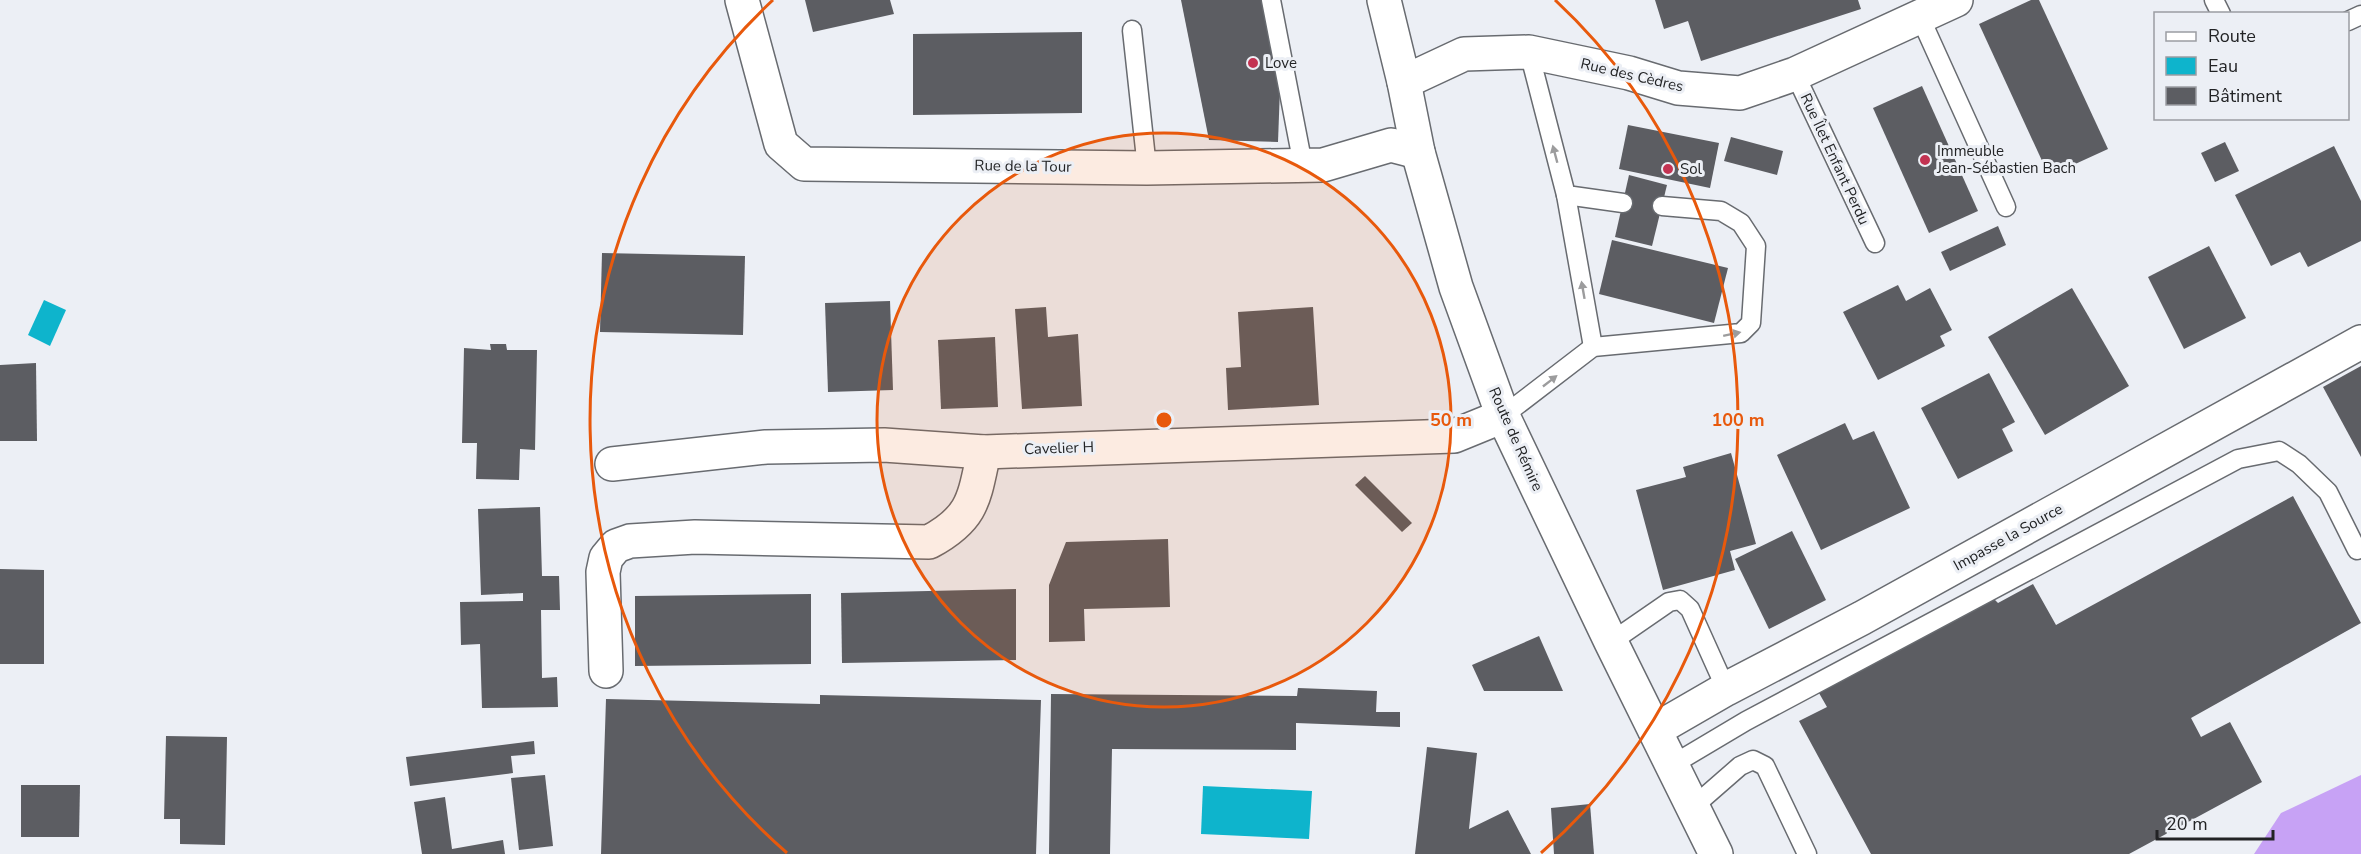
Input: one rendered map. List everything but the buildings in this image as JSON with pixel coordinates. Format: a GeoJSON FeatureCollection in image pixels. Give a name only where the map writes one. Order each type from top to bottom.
{"type":"FeatureCollection","features":[{"type":"Feature","properties":{"kind":"street","name":"Rue de la Tour"},"geometry":{"type":"LineString","coordinates":[[742,0],[781,144],[804,164],[1147,168],[1323,165],[1390,146],[1418,152]]}},
{"type":"Feature","properties":{"kind":"street","name":"Route de Rémire"},"geometry":{"type":"LineString","coordinates":[[1384,0],[1418,152],[1456,287],[1503,416],[1716,854]]}},
{"type":"Feature","properties":{"kind":"street","name":"Rue des Cèdres"},"geometry":{"type":"LineString","coordinates":[[1404,82],[1464,54],[1529,52],[1629,73],[1678,88],[1740,93],[1796,74],[1956,0]]}},
{"type":"Feature","properties":{"kind":"street","name":"Impasse la Source"},"geometry":{"type":"LineString","coordinates":[[1655,730],[1726,688],[1862,618],[2361,342]]}},
{"type":"Feature","properties":{"kind":"street","name":"Cavelier H"},"geometry":{"type":"LineString","coordinates":[[612,464],[766,447],[884,445],[984,452],[1454,436],[1503,416]]}},
{"type":"Feature","properties":{"kind":"street"},"geometry":{"type":"LineString","coordinates":[[606,671],[603,572],[606,558],[616,546],[630,541],[695,537],[929,542],[949,531],[974,502],[984,452]]}},
{"type":"Feature","properties":{"kind":"lane"},"geometry":{"type":"LineString","coordinates":[[1271,0],[1304,165]]}},
{"type":"Feature","properties":{"kind":"lane"},"geometry":{"type":"LineString","coordinates":[[1920,17],[2006,207]]}},
{"type":"Feature","properties":{"kind":"lane"},"geometry":{"type":"LineString","coordinates":[[1132,30],[1147,168]]}},
{"type":"Feature","properties":{"kind":"lane"},"geometry":{"type":"LineString","coordinates":[[1529,52],[1566,195],[1593,347]]}},
{"type":"Feature","properties":{"kind":"lane","name":"Rue Îlet Enfant Perdu"},"geometry":{"type":"LineString","coordinates":[[1796,74],[1875,243]]}},
{"type":"Feature","properties":{"kind":"lane"},"geometry":{"type":"LineString","coordinates":[[1566,195],[1623,203]]}},
{"type":"Feature","properties":{"kind":"lane"},"geometry":{"type":"LineString","coordinates":[[1503,416],[1593,347],[1741,333],[1751,323],[1756,246],[1741,223],[1721,211],[1662,206]]}},
{"type":"Feature","properties":{"kind":"lane"},"geometry":{"type":"LineString","coordinates":[[1672,765],[1746,721],[2238,459],[2279,450],[2299,464],[2328,492],[2357,550]]}},
{"type":"Feature","properties":{"kind":"lane"},"geometry":{"type":"LineString","coordinates":[[1611,642],[1669,602],[1680,600],[1690,609],[1726,688]]}},
{"type":"Feature","properties":{"kind":"lane"},"geometry":{"type":"LineString","coordinates":[[1693,807],[1740,766],[1753,760],[1766,766],[1806,854]]}},
{"type":"Feature","properties":{"kind":"shaded area"},"geometry":{"type":"Polygon","coordinates":[[[2361,775],[2361,854],[2254,854],[2281,813],[2361,775]]]}},
{"type":"Feature","properties":{"kind":"water"},"geometry":{"type":"Polygon","coordinates":[[[44,300],[66,310],[50,346],[28,335],[44,300]]]}},
{"type":"Feature","properties":{"kind":"water"},"geometry":{"type":"Polygon","coordinates":[[[1203,786],[1312,791],[1309,839],[1201,834],[1203,786]]]}},
{"type":"Feature","properties":{"kind":"place","name":"Love"},"geometry":{"type":"Point","coordinates":[1253,63]}},
{"type":"Feature","properties":{"kind":"place","name":"Immeuble Jean-Sébastien Bach"},"geometry":{"type":"Point","coordinates":[1925,160]}},
{"type":"Feature","properties":{"kind":"place","name":"Sol"},"geometry":{"type":"Point","coordinates":[1668,169]}}]}
